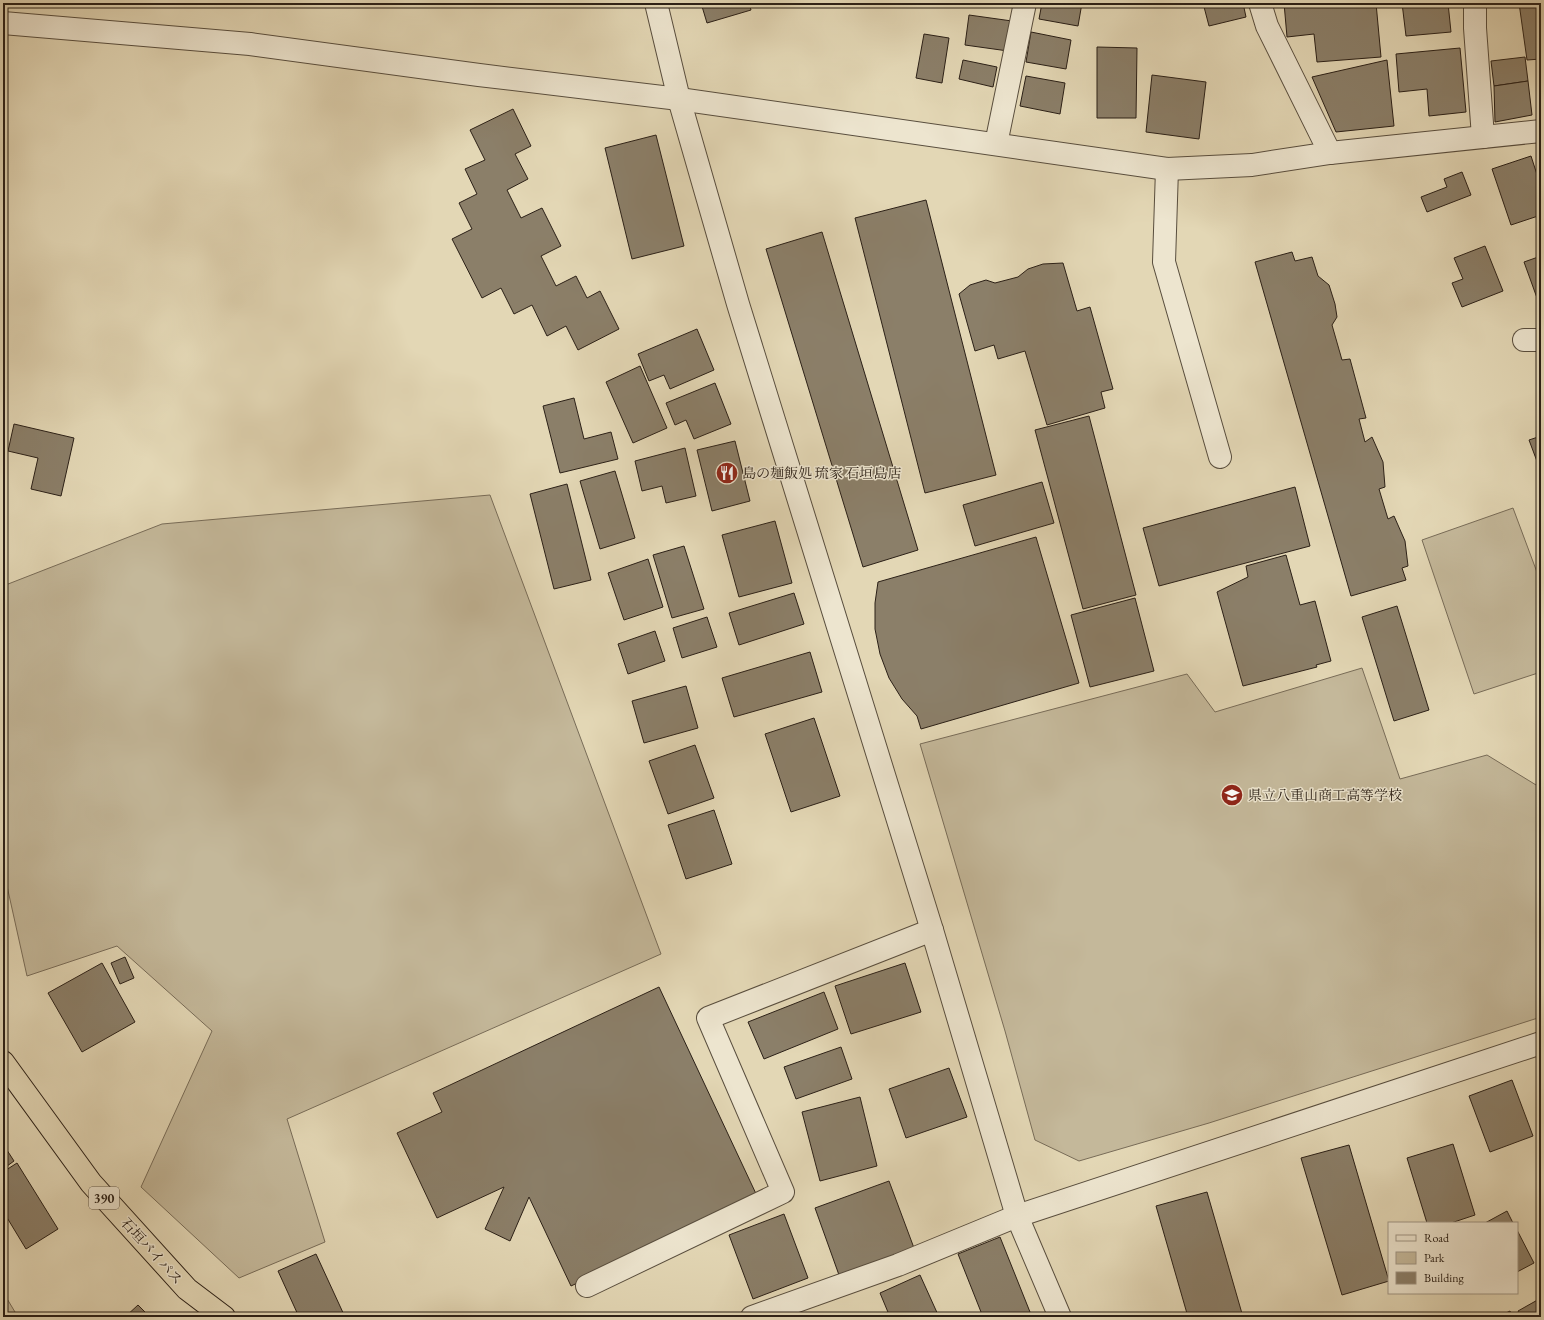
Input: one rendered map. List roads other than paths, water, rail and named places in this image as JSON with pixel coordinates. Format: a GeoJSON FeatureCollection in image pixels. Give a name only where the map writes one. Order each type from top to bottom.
{"type":"FeatureCollection","features":[{"type":"Feature","properties":{"kind":"highway","name":"石垣バイパス"},"geometry":{"type":"LineString","coordinates":[[3,1062],[91,1183],[187,1289],[224,1317]]}},
{"type":"Feature","properties":{"kind":"street"},"geometry":{"type":"LineString","coordinates":[[656,3],[679,99],[738,304],[932,930],[1017,1216],[1060,1317]]}},
{"type":"Feature","properties":{"kind":"street"},"geometry":{"type":"LineString","coordinates":[[996,144],[1024,3]]}},
{"type":"Feature","properties":{"kind":"street"},"geometry":{"type":"LineString","coordinates":[[1260,3],[1267,26],[1330,153]]}},
{"type":"Feature","properties":{"kind":"street"},"geometry":{"type":"LineString","coordinates":[[1474,3],[1483,137]]}},
{"type":"Feature","properties":{"kind":"street"},"geometry":{"type":"LineString","coordinates":[[3,23],[250,44],[479,75],[679,99],[1167,169],[1252,165],[1330,153],[1541,131]]}},
{"type":"Feature","properties":{"kind":"street"},"geometry":{"type":"LineString","coordinates":[[1167,169],[1164,262],[1220,457]]}},
{"type":"Feature","properties":{"kind":"street"},"geometry":{"type":"LineString","coordinates":[[587,1286],[782,1192],[708,1018],[932,930]]}},
{"type":"Feature","properties":{"kind":"street"},"geometry":{"type":"LineString","coordinates":[[752,1317],[898,1265],[1017,1216],[1541,1043]]}},
{"type":"Feature","properties":{"kind":"place","name":"島の麺飯処 琉家 石垣島店"},"geometry":{"type":"Point","coordinates":[727,473]}},
{"type":"Feature","properties":{"kind":"place","name":"県立八重山商工高等学校"},"geometry":{"type":"Point","coordinates":[1232,795]}}]}
